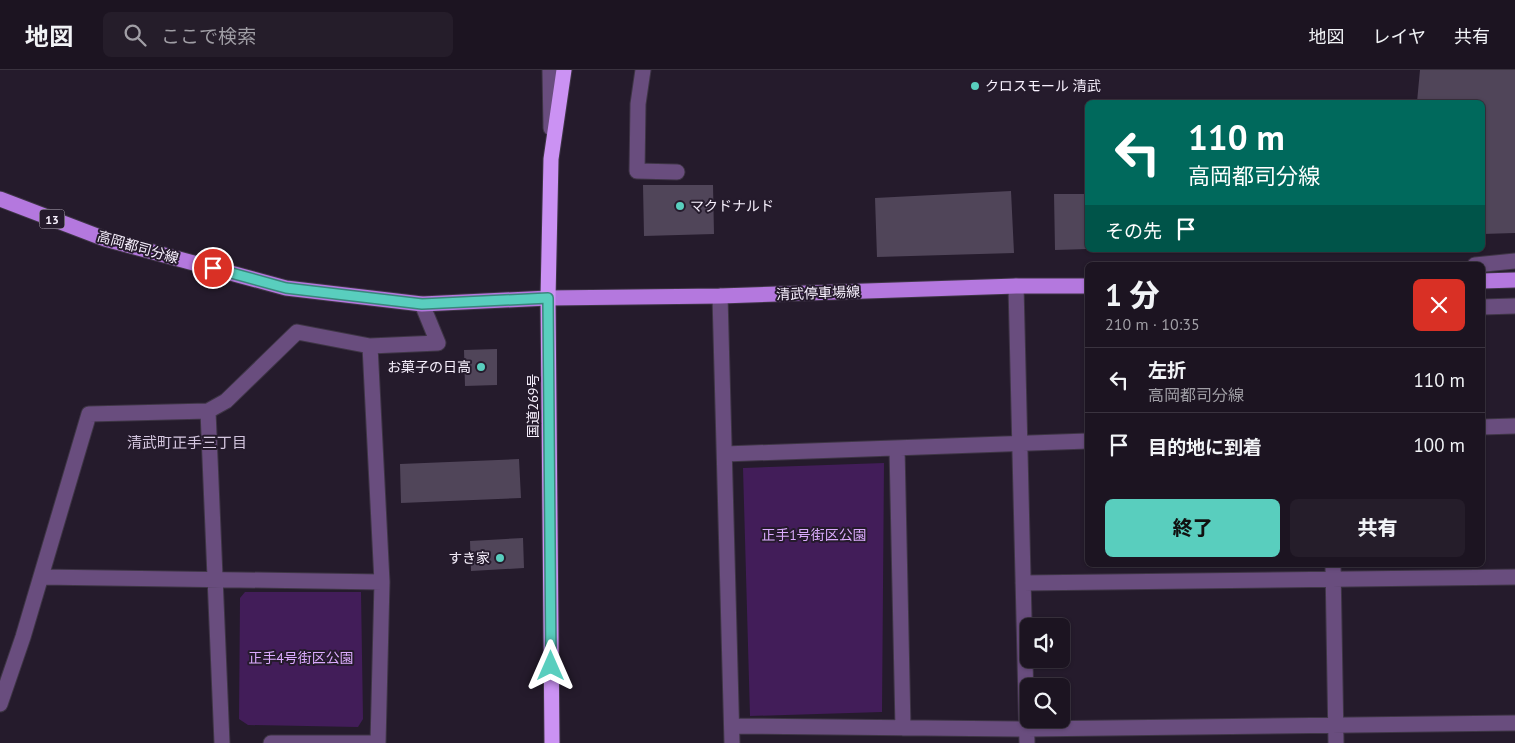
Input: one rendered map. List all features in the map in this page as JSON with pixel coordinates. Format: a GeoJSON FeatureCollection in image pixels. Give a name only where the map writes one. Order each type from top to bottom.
{"type":"FeatureCollection","features":[{"type":"Feature","properties":{"kind":"highway","name":"国道269号"},"geometry":{"type":"LineString","coordinates":[[552,743],[548,298],[551,159],[564,70]]}},
{"type":"Feature","properties":{"kind":"main road","name":"高岡都司分線"},"geometry":{"type":"LineString","coordinates":[[0,199],[105,238],[286,288],[422,304],[548,298]]}},
{"type":"Feature","properties":{"kind":"main road"},"geometry":{"type":"LineString","coordinates":[[1485,281],[1515,280]]}},
{"type":"Feature","properties":{"kind":"main road","name":"清武停車場線"},"geometry":{"type":"LineString","coordinates":[[548,298],[720,296],[1016,286],[1085,286]]}},
{"type":"Feature","properties":{"kind":"street"},"geometry":{"type":"LineString","coordinates":[[550,70],[551,159]]}},
{"type":"Feature","properties":{"kind":"street"},"geometry":{"type":"LineString","coordinates":[[643,70],[638,104],[637,171],[677,172]]}},
{"type":"Feature","properties":{"kind":"street"},"geometry":{"type":"LineString","coordinates":[[1485,264],[1515,261]]}},
{"type":"Feature","properties":{"kind":"street"},"geometry":{"type":"LineString","coordinates":[[1016,286],[1027,736]]}},
{"type":"Feature","properties":{"kind":"street"},"geometry":{"type":"LineString","coordinates":[[720,296],[732,743]]}},
{"type":"Feature","properties":{"kind":"street"},"geometry":{"type":"LineString","coordinates":[[0,704],[23,637],[89,414],[208,411],[226,401],[297,332],[370,346],[438,343],[422,304]]}},
{"type":"Feature","properties":{"kind":"street"},"geometry":{"type":"LineString","coordinates":[[1485,307],[1515,306]]}},
{"type":"Feature","properties":{"kind":"street"},"geometry":{"type":"LineString","coordinates":[[271,743],[378,743],[382,582],[370,346]]}},
{"type":"Feature","properties":{"kind":"street"},"geometry":{"type":"LineString","coordinates":[[208,411],[222,743]]}},
{"type":"Feature","properties":{"kind":"street"},"geometry":{"type":"LineString","coordinates":[[1485,427],[1515,426]]}},
{"type":"Feature","properties":{"kind":"street"},"geometry":{"type":"LineString","coordinates":[[725,454],[1085,441]]}},
{"type":"Feature","properties":{"kind":"street"},"geometry":{"type":"LineString","coordinates":[[897,448],[904,728]]}},
{"type":"Feature","properties":{"kind":"street"},"geometry":{"type":"LineString","coordinates":[[1023,583],[1333,572],[1515,577]]}},
{"type":"Feature","properties":{"kind":"street"},"geometry":{"type":"LineString","coordinates":[[1333,572],[1336,743]]}},
{"type":"Feature","properties":{"kind":"street"},"geometry":{"type":"LineString","coordinates":[[41,578],[382,582]]}},
{"type":"Feature","properties":{"kind":"street"},"geometry":{"type":"LineString","coordinates":[[732,726],[904,728],[1027,736],[1335,725],[1515,723]]}},
{"type":"Feature","properties":{"kind":"green space","name":"正手1号街区公園"},"geometry":{"type":"Polygon","coordinates":[[[884,463],[882,712],[750,716],[743,468],[884,463]]]}},
{"type":"Feature","properties":{"kind":"green space","name":"正手4号街区公園"},"geometry":{"type":"Polygon","coordinates":[[[245,592],[361,592],[363,719],[358,727],[248,725],[239,719],[240,598],[245,592]]]}},
{"type":"Feature","properties":{"kind":"building"},"geometry":{"type":"Polygon","coordinates":[[[1420,70],[1515,70],[1515,233],[1485,234],[1485,100],[1417,100],[1420,70]]]}},
{"type":"Feature","properties":{"kind":"building"},"geometry":{"type":"Polygon","coordinates":[[[643,185],[713,185],[714,234],[644,236],[643,185]]]}},
{"type":"Feature","properties":{"kind":"building"},"geometry":{"type":"Polygon","coordinates":[[[1011,191],[1014,253],[877,257],[875,198],[1011,191]]]}},
{"type":"Feature","properties":{"kind":"building"},"geometry":{"type":"Polygon","coordinates":[[[1054,194],[1085,194],[1085,249],[1055,250],[1054,194]]]}},
{"type":"Feature","properties":{"kind":"building","name":"お菓子の日高"},"geometry":{"type":"Polygon","coordinates":[[[497,349],[497,385],[465,386],[464,350],[497,349]]]}},
{"type":"Feature","properties":{"kind":"building"},"geometry":{"type":"Polygon","coordinates":[[[519,459],[521,498],[401,503],[400,464],[519,459]]]}},
{"type":"Feature","properties":{"kind":"building"},"geometry":{"type":"Polygon","coordinates":[[[523,538],[524,568],[471,571],[470,541],[523,538]]]}},
{"type":"Feature","properties":{"kind":"place","name":"クロスモール 清武"},"geometry":{"type":"Point","coordinates":[975,86]}},
{"type":"Feature","properties":{"kind":"place","name":"マクドナルド"},"geometry":{"type":"Point","coordinates":[680,206]}},
{"type":"Feature","properties":{"kind":"place","name":"お菓子の日高"},"geometry":{"type":"Point","coordinates":[481,367]}},
{"type":"Feature","properties":{"kind":"place","name":"すき家"},"geometry":{"type":"Point","coordinates":[500,558]}},
{"type":"Feature","properties":{"kind":"district","name":"清武町正手三丁目"},"geometry":{"type":"Point","coordinates":[187,442]}},
{"type":"Feature","properties":{"kind":"route"},"geometry":{"type":"LineString","coordinates":[[213,268],[286,288],[422,304],[548,298],[551,666]]}}]}
